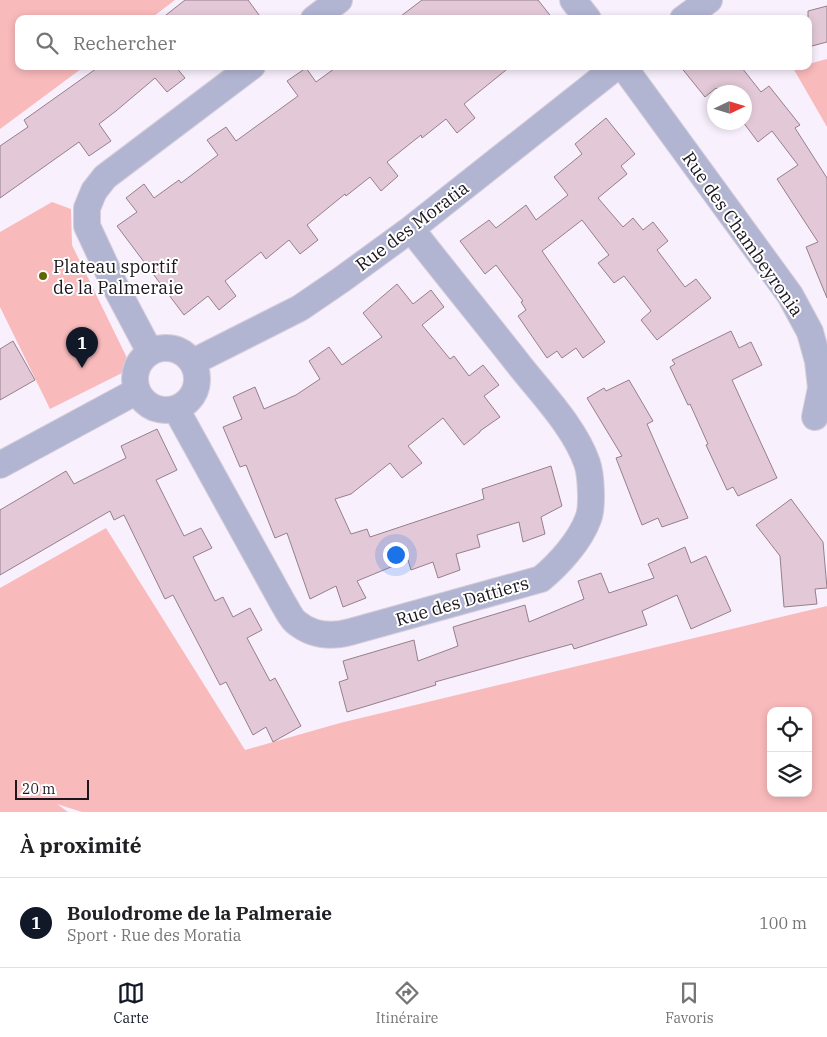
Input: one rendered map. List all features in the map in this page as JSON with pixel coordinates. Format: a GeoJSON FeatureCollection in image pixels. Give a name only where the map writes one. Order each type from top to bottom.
{"type":"FeatureCollection","features":[{"type":"Feature","properties":{"kind":"street"},"geometry":{"type":"LineString","coordinates":[[319,15],[339,0]]}},
{"type":"Feature","properties":{"kind":"street"},"geometry":{"type":"LineString","coordinates":[[573,0],[585,15]]}},
{"type":"Feature","properties":{"kind":"street"},"geometry":{"type":"LineString","coordinates":[[688,15],[709,0]]}},
{"type":"Feature","properties":{"kind":"street"},"geometry":{"type":"LineString","coordinates":[[150,352],[114,284],[87,226],[88,208],[94,191],[105,177],[247,70]]}},
{"type":"Feature","properties":{"kind":"street","name":"Rue des Moratia"},"geometry":{"type":"LineString","coordinates":[[193,362],[300,308],[411,229],[612,70]]}},
{"type":"Feature","properties":{"kind":"street","name":"Rue des Chambeyronia"},"geometry":{"type":"LineString","coordinates":[[626,70],[790,295],[810,332],[818,361],[821,388],[815,417]]}},
{"type":"Feature","properties":{"kind":"street","name":"Rue des Dattiers"},"geometry":{"type":"LineString","coordinates":[[176,409],[283,603],[296,622],[313,632],[332,636],[350,632],[541,578],[560,562],[574,544],[589,519],[591,488],[588,464],[576,440],[552,405],[411,229]]}},
{"type":"Feature","properties":{"kind":"street"},"geometry":{"type":"LineString","coordinates":[[169,347],[187,355],[193,362],[197,371],[196,390],[184,405],[167,411],[157,410],[149,406],[137,391],[134,382],[135,373],[143,357],[150,352],[159,348],[169,347]]}},
{"type":"Feature","properties":{"kind":"street"},"geometry":{"type":"LineString","coordinates":[[0,466],[137,391]]}},
{"type":"Feature","properties":{"kind":"shaded area"},"geometry":{"type":"Polygon","coordinates":[[[0,0],[175,0],[155,15],[15,15],[15,70],[80,70],[0,129],[0,0]]]}},
{"type":"Feature","properties":{"kind":"shaded area"},"geometry":{"type":"Polygon","coordinates":[[[827,59],[827,127],[794,70],[812,70],[812,63],[827,59]]]}},
{"type":"Feature","properties":{"kind":"shaded area","name":"Plateau sportif de la Palmeraie"},"geometry":{"type":"Polygon","coordinates":[[[52,202],[71,209],[72,245],[127,358],[122,373],[50,409],[0,307],[0,232],[52,202]]]}},
{"type":"Feature","properties":{"kind":"shaded area"},"geometry":{"type":"Polygon","coordinates":[[[106,528],[245,750],[340,723],[827,606],[827,812],[82,812],[57,804],[68,812],[0,812],[0,588],[106,528]]]}},
{"type":"Feature","properties":{"kind":"building"},"geometry":{"type":"Polygon","coordinates":[[[185,0],[248,0],[259,15],[166,15],[185,0]]]}},
{"type":"Feature","properties":{"kind":"building"},"geometry":{"type":"Polygon","coordinates":[[[422,0],[538,0],[550,15],[402,15],[422,0]]]}},
{"type":"Feature","properties":{"kind":"building"},"geometry":{"type":"Polygon","coordinates":[[[827,6],[827,42],[812,46],[812,15],[808,15],[808,11],[827,6]]]}},
{"type":"Feature","properties":{"kind":"building"},"geometry":{"type":"Polygon","coordinates":[[[94,70],[178,70],[185,78],[167,92],[155,78],[99,124],[111,141],[89,156],[79,142],[0,198],[0,146],[28,127],[24,120],[94,70]]]}},
{"type":"Feature","properties":{"kind":"building"},"geometry":{"type":"Polygon","coordinates":[[[303,70],[307,70],[316,82],[332,70],[506,70],[464,104],[475,118],[457,133],[446,119],[422,138],[421,135],[387,162],[398,176],[381,191],[370,177],[346,196],[345,194],[307,225],[318,240],[300,254],[289,240],[266,259],[261,252],[225,281],[236,296],[219,310],[208,296],[184,315],[117,226],[137,212],[126,198],[144,184],[154,198],[179,180],[181,183],[218,155],[207,140],[226,127],[236,141],[298,96],[287,81],[303,70]]]}},
{"type":"Feature","properties":{"kind":"building"},"geometry":{"type":"Polygon","coordinates":[[[683,70],[744,70],[761,92],[769,86],[800,125],[795,128],[827,178],[827,298],[806,247],[818,242],[777,179],[798,165],[772,131],[758,142],[749,130],[752,130],[752,85],[707,85],[707,95],[705,97],[683,70]]]}},
{"type":"Feature","properties":{"kind":"building"},"geometry":{"type":"Polygon","coordinates":[[[606,118],[635,154],[621,166],[627,174],[598,198],[623,227],[633,218],[643,230],[653,222],[668,241],[657,250],[685,287],[696,279],[711,298],[657,340],[641,320],[651,311],[624,276],[614,283],[598,263],[609,255],[582,220],[542,251],[605,342],[583,358],[576,348],[562,358],[557,351],[547,358],[518,316],[526,310],[521,302],[523,301],[496,265],[485,274],[460,241],[489,220],[496,228],[526,205],[536,220],[568,195],[554,177],[582,154],[575,144],[606,118]]]}},
{"type":"Feature","properties":{"kind":"building"},"geometry":{"type":"Polygon","coordinates":[[[397,284],[413,304],[431,290],[444,307],[422,325],[450,359],[454,356],[469,376],[483,365],[499,385],[484,396],[500,417],[464,445],[443,418],[408,446],[422,463],[402,478],[390,463],[351,494],[335,499],[351,534],[367,529],[370,537],[484,499],[482,489],[551,466],[562,506],[541,517],[545,534],[523,542],[519,522],[477,535],[480,547],[456,554],[460,570],[438,578],[433,562],[411,570],[408,560],[357,581],[366,598],[343,607],[336,586],[310,599],[287,533],[275,538],[246,465],[240,467],[223,427],[242,419],[233,397],[255,387],[264,409],[296,395],[320,379],[309,361],[329,347],[342,365],[382,337],[363,313],[397,284]]]}},
{"type":"Feature","properties":{"kind":"building"},"geometry":{"type":"Polygon","coordinates":[[[731,331],[739,348],[751,342],[762,365],[732,380],[777,478],[738,496],[733,487],[727,490],[706,445],[708,444],[690,404],[688,405],[670,367],[675,364],[672,360],[731,331]]]}},
{"type":"Feature","properties":{"kind":"building"},"geometry":{"type":"Polygon","coordinates":[[[13,341],[35,380],[0,400],[0,349],[13,341]]]}},
{"type":"Feature","properties":{"kind":"building"},"geometry":{"type":"Polygon","coordinates":[[[629,380],[653,421],[647,424],[688,518],[662,527],[658,518],[642,525],[616,458],[622,456],[587,398],[604,388],[606,391],[629,380]]]}},
{"type":"Feature","properties":{"kind":"building"},"geometry":{"type":"Polygon","coordinates":[[[157,429],[177,470],[156,480],[184,536],[201,528],[212,548],[193,557],[215,601],[223,597],[233,617],[250,608],[262,630],[247,638],[270,681],[275,678],[301,726],[273,742],[266,727],[253,735],[226,682],[220,685],[173,595],[165,599],[124,515],[114,520],[110,511],[0,575],[0,510],[66,471],[74,484],[126,458],[121,446],[157,429]]]}},
{"type":"Feature","properties":{"kind":"building"},"geometry":{"type":"Polygon","coordinates":[[[791,499],[823,542],[827,588],[815,589],[817,604],[784,607],[780,556],[756,525],[791,499]]]}},
{"type":"Feature","properties":{"kind":"building"},"geometry":{"type":"Polygon","coordinates":[[[685,547],[691,563],[706,556],[731,611],[691,629],[677,595],[642,611],[647,625],[574,649],[572,644],[435,682],[436,685],[347,712],[339,682],[348,679],[343,661],[414,640],[418,661],[458,646],[453,627],[525,605],[529,622],[584,599],[578,581],[601,573],[609,593],[654,578],[648,564],[685,547]]]}},
{"type":"Feature","properties":{"kind":"place","name":"Plateau sportif de la Palmeraie"},"geometry":{"type":"Point","coordinates":[43,276]}},
{"type":"Feature","properties":{"kind":"place","name":"Boulodrome de la Palmeraie"},"geometry":{"type":"Point","coordinates":[82,368]}}]}
